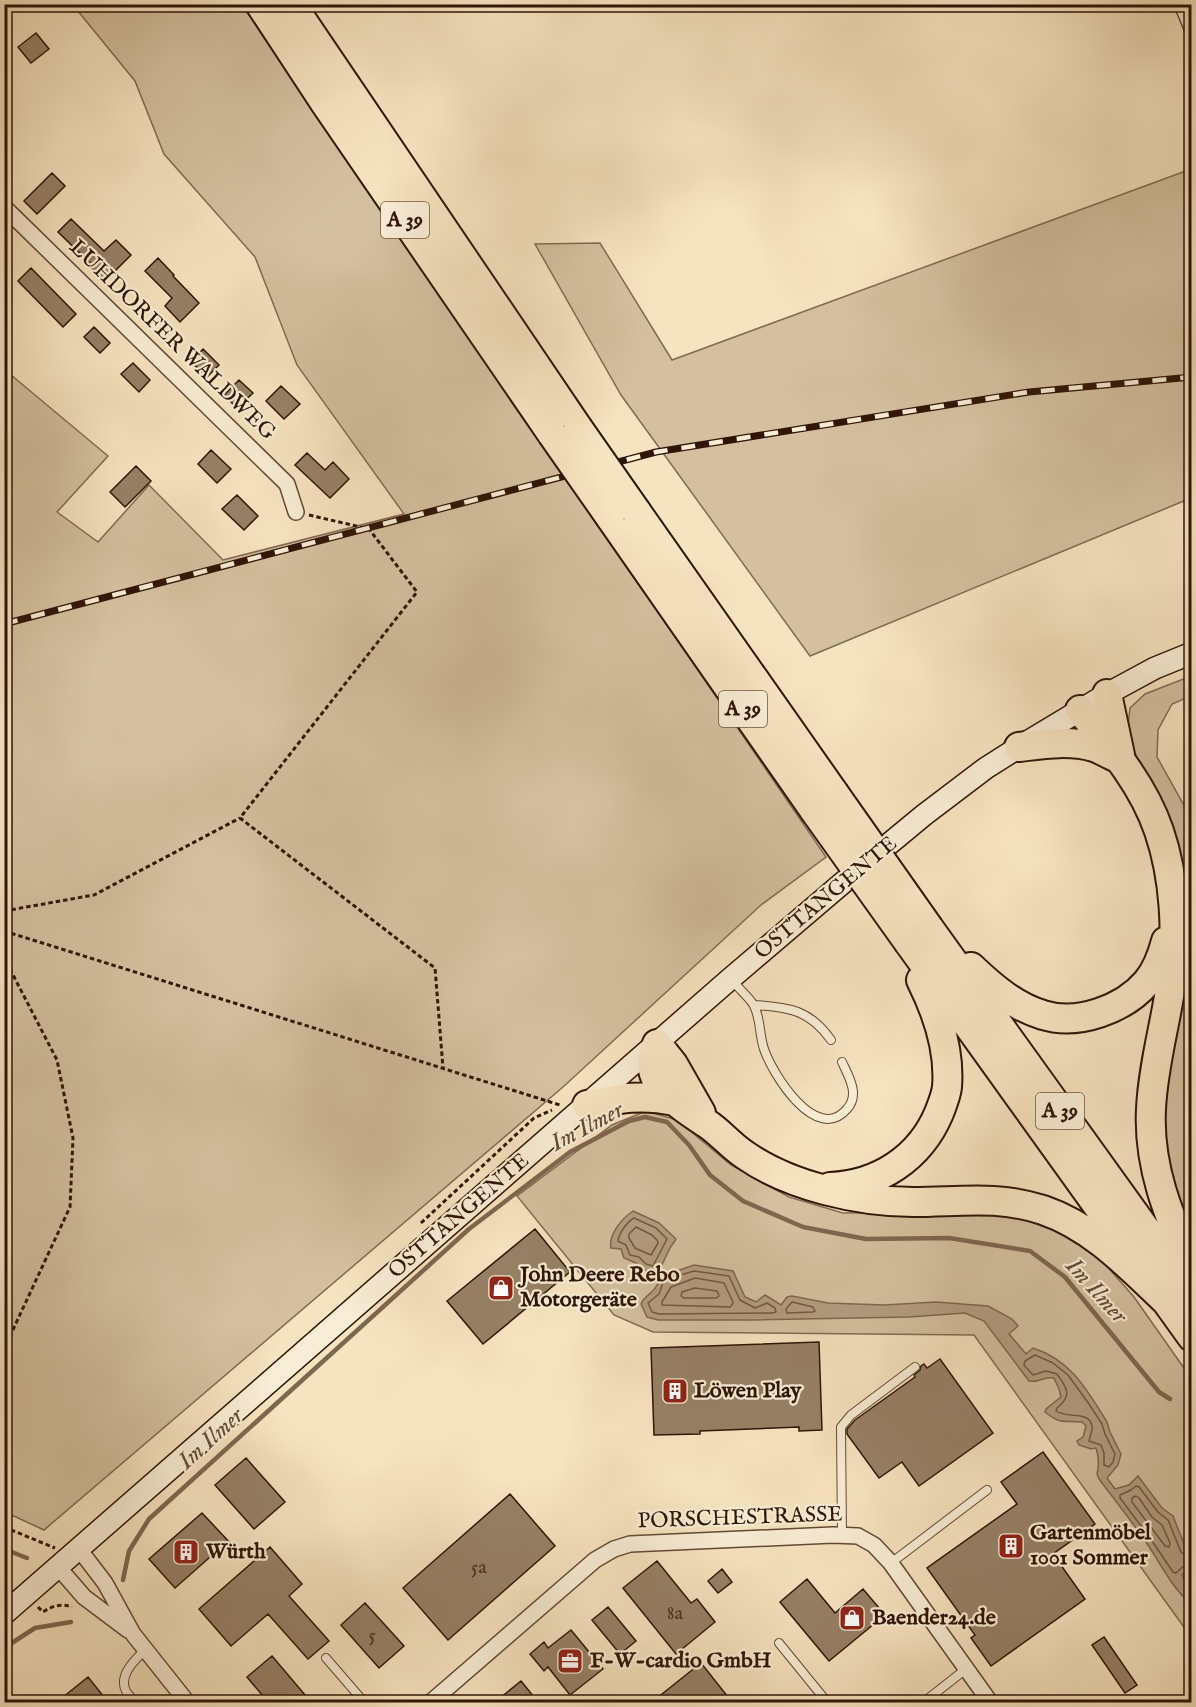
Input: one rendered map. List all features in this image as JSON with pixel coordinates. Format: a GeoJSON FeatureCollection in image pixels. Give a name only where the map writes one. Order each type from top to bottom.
{"type":"FeatureCollection","features":[{"type":"Feature","properties":{"kind":"highway","name":"A 39"},"geometry":{"type":"LineString","coordinates":[[260,4],[325,103],[623,514],[824,802],[914,940],[1179,1298],[1191,1337]]}},
{"type":"Feature","properties":{"kind":"highway","name":"A 39"},"geometry":{"type":"LineString","coordinates":[[291,4],[565,431]]}},
{"type":"Feature","properties":{"kind":"highway"},"geometry":{"type":"LineString","coordinates":[[1107,694],[1121,760]]}},
{"type":"Feature","properties":{"kind":"highway"},"geometry":{"type":"LineString","coordinates":[[1080,710],[1121,760],[1146,800],[1159,831],[1167,864],[1172,897],[1174,938],[1172,971],[1154,1072],[1151,1111],[1152,1143],[1168,1214],[1191,1266]]}},
{"type":"Feature","properties":{"kind":"highway"},"geometry":{"type":"LineString","coordinates":[[1019,747],[1048,743],[1073,743],[1094,748],[1121,760]]}},
{"type":"Feature","properties":{"kind":"highway","name":"A 39"},"geometry":{"type":"LineString","coordinates":[[824,802],[852,865],[887,926],[914,940]]}},
{"type":"Feature","properties":{"kind":"highway"},"geometry":{"type":"LineString","coordinates":[[914,940],[1028,1010],[1045,1016],[1068,1018],[1090,1015],[1113,1008],[1126,1000],[1146,983],[1156,969],[1163,953],[1172,897]]}},
{"type":"Feature","properties":{"kind":"highway"},"geometry":{"type":"LineString","coordinates":[[819,1187],[857,1183],[888,1171],[902,1162],[929,1133],[942,1105],[947,1069],[943,1041],[938,1020],[925,988],[914,940]]}},
{"type":"Feature","properties":{"kind":"highway"},"geometry":{"type":"LineString","coordinates":[[657,1044],[673,1064],[709,1125]]}},
{"type":"Feature","properties":{"kind":"highway"},"geometry":{"type":"LineString","coordinates":[[657,1044],[652,1063],[654,1076],[664,1090],[730,1144],[757,1163],[780,1175],[862,1198],[913,1202],[985,1199],[1015,1202],[1044,1210],[1078,1226],[1179,1298]]}},
{"type":"Feature","properties":{"kind":"highway"},"geometry":{"type":"LineString","coordinates":[[574,1105],[634,1096],[675,1101]]}},
{"type":"Feature","properties":{"kind":"street"},"geometry":{"type":"LineString","coordinates":[[1182,4],[1191,28]]}},
{"type":"Feature","properties":{"kind":"street","name":"LUHDORFER WALDWEG"},"geometry":{"type":"LineString","coordinates":[[4,207],[287,484],[296,512]]}},
{"type":"Feature","properties":{"kind":"street","name":"OSTTANGENTE"},"geometry":{"type":"LineString","coordinates":[[4,1614],[65,1555],[574,1105],[657,1044],[730,979],[924,815],[986,768],[1019,747],[1107,694],[1155,668],[1191,653]]}},
{"type":"Feature","properties":{"kind":"street","name":"PORSCHESTRASSE"},"geometry":{"type":"LineString","coordinates":[[430,1702],[595,1560],[614,1548],[630,1544],[842,1535],[858,1536],[874,1545],[891,1563],[990,1702]]}},
{"type":"Feature","properties":{"kind":"street"},"geometry":{"type":"LineString","coordinates":[[65,1555],[84,1597],[133,1634]]}},
{"type":"Feature","properties":{"kind":"street"},"geometry":{"type":"LineString","coordinates":[[65,1555],[105,1583],[133,1634],[187,1702]]}},
{"type":"Feature","properties":{"kind":"lane"},"geometry":{"type":"LineString","coordinates":[[730,979],[754,1005],[760,1027],[760,1038],[773,1068],[800,1106],[812,1115],[832,1118],[848,1108],[853,1098],[853,1086],[842,1062]]}},
{"type":"Feature","properties":{"kind":"lane"},"geometry":{"type":"LineString","coordinates":[[754,1005],[779,1006],[804,1015],[821,1026],[831,1040]]}},
{"type":"Feature","properties":{"kind":"lane"},"geometry":{"type":"LineString","coordinates":[[842,1535],[841,1427],[851,1415],[915,1367]]}},
{"type":"Feature","properties":{"kind":"lane"},"geometry":{"type":"LineString","coordinates":[[891,1563],[987,1490]]}},
{"type":"Feature","properties":{"kind":"lane"},"geometry":{"type":"LineString","coordinates":[[779,1643],[827,1702]]}},
{"type":"Feature","properties":{"kind":"lane"},"geometry":{"type":"LineString","coordinates":[[135,1702],[126,1690],[124,1681],[127,1671],[145,1650]]}},
{"type":"Feature","properties":{"kind":"lane"},"geometry":{"type":"LineString","coordinates":[[326,1658],[364,1702]]}},
{"type":"Feature","properties":{"kind":"lane"},"geometry":{"type":"LineString","coordinates":[[933,1702],[929,1698],[966,1669]]}},
{"type":"Feature","properties":{"kind":"path"},"geometry":{"type":"LineString","coordinates":[[4,911],[94,895],[240,818],[417,592],[369,529],[296,512]]}},
{"type":"Feature","properties":{"kind":"path"},"geometry":{"type":"LineString","coordinates":[[240,818],[435,968],[443,1068]]}},
{"type":"Feature","properties":{"kind":"path"},"geometry":{"type":"LineString","coordinates":[[4,931],[443,1068],[574,1105]]}},
{"type":"Feature","properties":{"kind":"path"},"geometry":{"type":"LineString","coordinates":[[4,964],[11,971],[57,1060],[73,1138],[70,1207],[4,1349]]}},
{"type":"Feature","properties":{"kind":"path"},"geometry":{"type":"LineString","coordinates":[[4,1527],[65,1555]]}},
{"type":"Feature","properties":{"kind":"path"},"geometry":{"type":"LineString","coordinates":[[26,1595],[43,1612],[51,1607],[68,1605],[74,1607]]}},
{"type":"Feature","properties":{"kind":"shaded area"},"geometry":{"type":"Polygon","coordinates":[[[73,5],[242,5],[826,857],[761,905],[563,1087],[44,1530],[5,1512],[5,370],[108,456],[57,512],[98,542],[149,485],[223,560],[404,514],[297,365],[255,257],[164,154],[135,81],[73,5]]]}},
{"type":"Feature","properties":{"kind":"shaded area"},"geometry":{"type":"Polygon","coordinates":[[[1191,169],[1191,498],[810,656],[621,395],[535,244],[600,243],[672,360],[1191,169]]]}},
{"type":"Feature","properties":{"kind":"shaded area"},"geometry":{"type":"Polygon","coordinates":[[[1191,676],[1191,696],[1172,704],[1158,730],[1157,757],[1191,818],[1191,1241],[1161,1156],[1168,832],[1133,748],[1128,725],[1130,708],[1145,694],[1191,676]]]}},
{"type":"Feature","properties":{"kind":"shaded area"},"geometry":{"type":"Polygon","coordinates":[[[646,1111],[677,1120],[731,1165],[789,1197],[843,1213],[999,1212],[1046,1224],[1097,1255],[1134,1297],[1191,1378],[1191,1637],[974,1335],[653,1332],[614,1315],[517,1196],[612,1125],[646,1111]]]}},
{"type":"Feature","properties":{"kind":"water"},"geometry":{"type":"Polygon","coordinates":[[[633,1211],[659,1223],[676,1239],[660,1269],[668,1274],[694,1265],[733,1271],[745,1297],[756,1302],[765,1295],[781,1305],[787,1297],[792,1296],[828,1303],[884,1305],[936,1302],[988,1306],[1012,1319],[1018,1326],[1009,1334],[1026,1354],[1033,1348],[1046,1353],[1068,1368],[1085,1388],[1107,1422],[1121,1454],[1118,1465],[1107,1478],[1115,1489],[1129,1485],[1138,1476],[1162,1508],[1173,1516],[1186,1549],[1191,1548],[1191,1568],[1182,1575],[1191,1588],[1191,1602],[1172,1583],[1144,1539],[1099,1479],[1096,1448],[1091,1449],[1079,1445],[1077,1441],[1083,1437],[1086,1426],[1082,1422],[1059,1420],[1045,1412],[1061,1397],[1054,1378],[1029,1381],[984,1321],[965,1313],[909,1317],[752,1320],[658,1320],[647,1317],[641,1304],[658,1283],[652,1273],[624,1258],[621,1249],[611,1248],[614,1232],[633,1211]]]}},
{"type":"Feature","properties":{"kind":"building"},"geometry":{"type":"Polygon","coordinates":[[[36,33],[49,49],[31,63],[18,47],[36,33]]]}},
{"type":"Feature","properties":{"kind":"building"},"geometry":{"type":"Polygon","coordinates":[[[52,173],[65,186],[37,214],[24,201],[52,173]]]}},
{"type":"Feature","properties":{"kind":"building"},"geometry":{"type":"Polygon","coordinates":[[[71,219],[104,251],[116,240],[131,255],[105,281],[58,232],[71,219]]]}},
{"type":"Feature","properties":{"kind":"building"},"geometry":{"type":"Polygon","coordinates":[[[158,258],[199,303],[180,322],[165,306],[172,298],[145,271],[158,258]]]}},
{"type":"Feature","properties":{"kind":"building"},"geometry":{"type":"Polygon","coordinates":[[[31,268],[76,314],[63,327],[18,281],[31,268]]]}},
{"type":"Feature","properties":{"kind":"building"},"geometry":{"type":"Polygon","coordinates":[[[94,327],[110,343],[100,353],[84,337],[94,327]]]}},
{"type":"Feature","properties":{"kind":"building"},"geometry":{"type":"Polygon","coordinates":[[[203,349],[219,365],[207,377],[191,362],[203,349]]]}},
{"type":"Feature","properties":{"kind":"building"},"geometry":{"type":"Polygon","coordinates":[[[133,363],[150,380],[139,392],[121,374],[133,363]]]}},
{"type":"Feature","properties":{"kind":"building"},"geometry":{"type":"Polygon","coordinates":[[[239,380],[253,393],[237,408],[224,395],[239,380]]]}},
{"type":"Feature","properties":{"kind":"building"},"geometry":{"type":"Polygon","coordinates":[[[281,386],[300,404],[284,419],[266,401],[281,386]]]}},
{"type":"Feature","properties":{"kind":"building"},"geometry":{"type":"Polygon","coordinates":[[[211,450],[231,469],[217,483],[198,464],[211,450]]]}},
{"type":"Feature","properties":{"kind":"building"},"geometry":{"type":"Polygon","coordinates":[[[307,453],[325,470],[333,462],[349,479],[330,498],[295,465],[307,453]]]}},
{"type":"Feature","properties":{"kind":"building"},"geometry":{"type":"Polygon","coordinates":[[[136,466],[151,481],[125,507],[110,492],[136,466]]]}},
{"type":"Feature","properties":{"kind":"building"},"geometry":{"type":"Polygon","coordinates":[[[237,495],[258,516],[244,530],[222,509],[237,495]]]}},
{"type":"Feature","properties":{"kind":"building"},"geometry":{"type":"Polygon","coordinates":[[[535,1229],[570,1272],[483,1344],[447,1301],[535,1229]]]}},
{"type":"Feature","properties":{"kind":"building"},"geometry":{"type":"Polygon","coordinates":[[[819,1342],[822,1430],[799,1431],[799,1427],[654,1435],[651,1348],[819,1342]]]}},
{"type":"Feature","properties":{"kind":"building"},"geometry":{"type":"Polygon","coordinates":[[[940,1359],[993,1433],[919,1486],[902,1462],[879,1478],[847,1434],[847,1429],[855,1420],[915,1377],[914,1375],[921,1366],[924,1364],[927,1368],[940,1359]]]}},
{"type":"Feature","properties":{"kind":"building","name":"Gartenmöbel 1001 Sommer"},"geometry":{"type":"Polygon","coordinates":[[[1043,1452],[1095,1524],[1053,1554],[1085,1599],[991,1666],[971,1638],[975,1635],[927,1568],[1017,1504],[1001,1482],[1043,1452]]]}},
{"type":"Feature","properties":{"kind":"building"},"geometry":{"type":"Polygon","coordinates":[[[246,1458],[285,1502],[254,1529],[215,1485],[246,1458]]]}},
{"type":"Feature","properties":{"kind":"building"},"geometry":{"type":"Polygon","coordinates":[[[510,1494],[555,1546],[448,1640],[403,1588],[510,1494]]]}},
{"type":"Feature","properties":{"kind":"building","name":"Würth"},"geometry":{"type":"Polygon","coordinates":[[[202,1513],[232,1545],[221,1554],[218,1550],[175,1588],[149,1559],[202,1513]]]}},
{"type":"Feature","properties":{"kind":"building"},"geometry":{"type":"Polygon","coordinates":[[[270,1547],[302,1584],[289,1596],[329,1641],[308,1659],[268,1614],[231,1646],[199,1609],[270,1547]]]}},
{"type":"Feature","properties":{"kind":"building"},"geometry":{"type":"Polygon","coordinates":[[[657,1561],[691,1603],[697,1599],[715,1622],[676,1654],[623,1588],[657,1561]]]}},
{"type":"Feature","properties":{"kind":"building"},"geometry":{"type":"Polygon","coordinates":[[[722,1569],[732,1582],[718,1593],[708,1581],[722,1569]]]}},
{"type":"Feature","properties":{"kind":"building"},"geometry":{"type":"Polygon","coordinates":[[[807,1579],[835,1613],[863,1589],[885,1615],[829,1661],[780,1602],[807,1579]]]}},
{"type":"Feature","properties":{"kind":"building"},"geometry":{"type":"Polygon","coordinates":[[[365,1603],[404,1646],[379,1668],[341,1625],[365,1603]]]}},
{"type":"Feature","properties":{"kind":"building"},"geometry":{"type":"Polygon","coordinates":[[[608,1607],[636,1641],[620,1654],[592,1620],[608,1607]]]}},
{"type":"Feature","properties":{"kind":"building"},"geometry":{"type":"Polygon","coordinates":[[[571,1630],[603,1669],[570,1695],[548,1667],[544,1671],[530,1654],[544,1642],[548,1648],[571,1630]]]}},
{"type":"Feature","properties":{"kind":"building"},"geometry":{"type":"Polygon","coordinates":[[[1104,1637],[1137,1685],[1125,1693],[1092,1645],[1104,1637]]]}},
{"type":"Feature","properties":{"kind":"building"},"geometry":{"type":"Polygon","coordinates":[[[272,1656],[311,1702],[268,1702],[247,1677],[272,1656]]]}},
{"type":"Feature","properties":{"kind":"building"},"geometry":{"type":"Polygon","coordinates":[[[701,1663],[732,1702],[652,1702],[701,1663]]]}},
{"type":"Feature","properties":{"kind":"building"},"geometry":{"type":"Polygon","coordinates":[[[88,1677],[108,1702],[57,1702],[88,1677]]]}},
{"type":"Feature","properties":{"kind":"building"},"geometry":{"type":"Polygon","coordinates":[[[521,1681],[538,1702],[495,1702],[521,1681]]]}},
{"type":"Feature","properties":{"kind":"waterway","name":"Im Ilmer"},"geometry":{"type":"LineString","coordinates":[[123,1580],[129,1551],[149,1519],[469,1229],[570,1152],[629,1121],[645,1117],[667,1122],[689,1145],[710,1175],[743,1201],[803,1227],[866,1239],[949,1238],[1030,1251],[1065,1277],[1159,1392],[1170,1399]]}},
{"type":"Feature","properties":{"kind":"waterway"},"geometry":{"type":"LineString","coordinates":[[4,1549],[27,1558]]}},
{"type":"Feature","properties":{"kind":"waterway"},"geometry":{"type":"LineString","coordinates":[[4,1648],[35,1628],[71,1622]]}},
{"type":"Feature","properties":{"kind":"railway"},"geometry":{"type":"LineString","coordinates":[[4,624],[656,452],[1029,392],[1192,377]]}},
{"type":"Feature","properties":{"kind":"place","name":"John Deere Rebo Motorgeräte"},"geometry":{"type":"Point","coordinates":[501,1288]}},
{"type":"Feature","properties":{"kind":"place","name":"Löwen Play"},"geometry":{"type":"Point","coordinates":[675,1391]}},
{"type":"Feature","properties":{"kind":"place","name":"Gartenmöbel 1001 Sommer"},"geometry":{"type":"Point","coordinates":[1011,1546]}},
{"type":"Feature","properties":{"kind":"place","name":"Würth"},"geometry":{"type":"Point","coordinates":[186,1552]}},
{"type":"Feature","properties":{"kind":"place","name":"Baender24.de"},"geometry":{"type":"Point","coordinates":[852,1618]}},
{"type":"Feature","properties":{"kind":"place","name":"F-W-cardio GmbH"},"geometry":{"type":"Point","coordinates":[570,1661]}}]}
